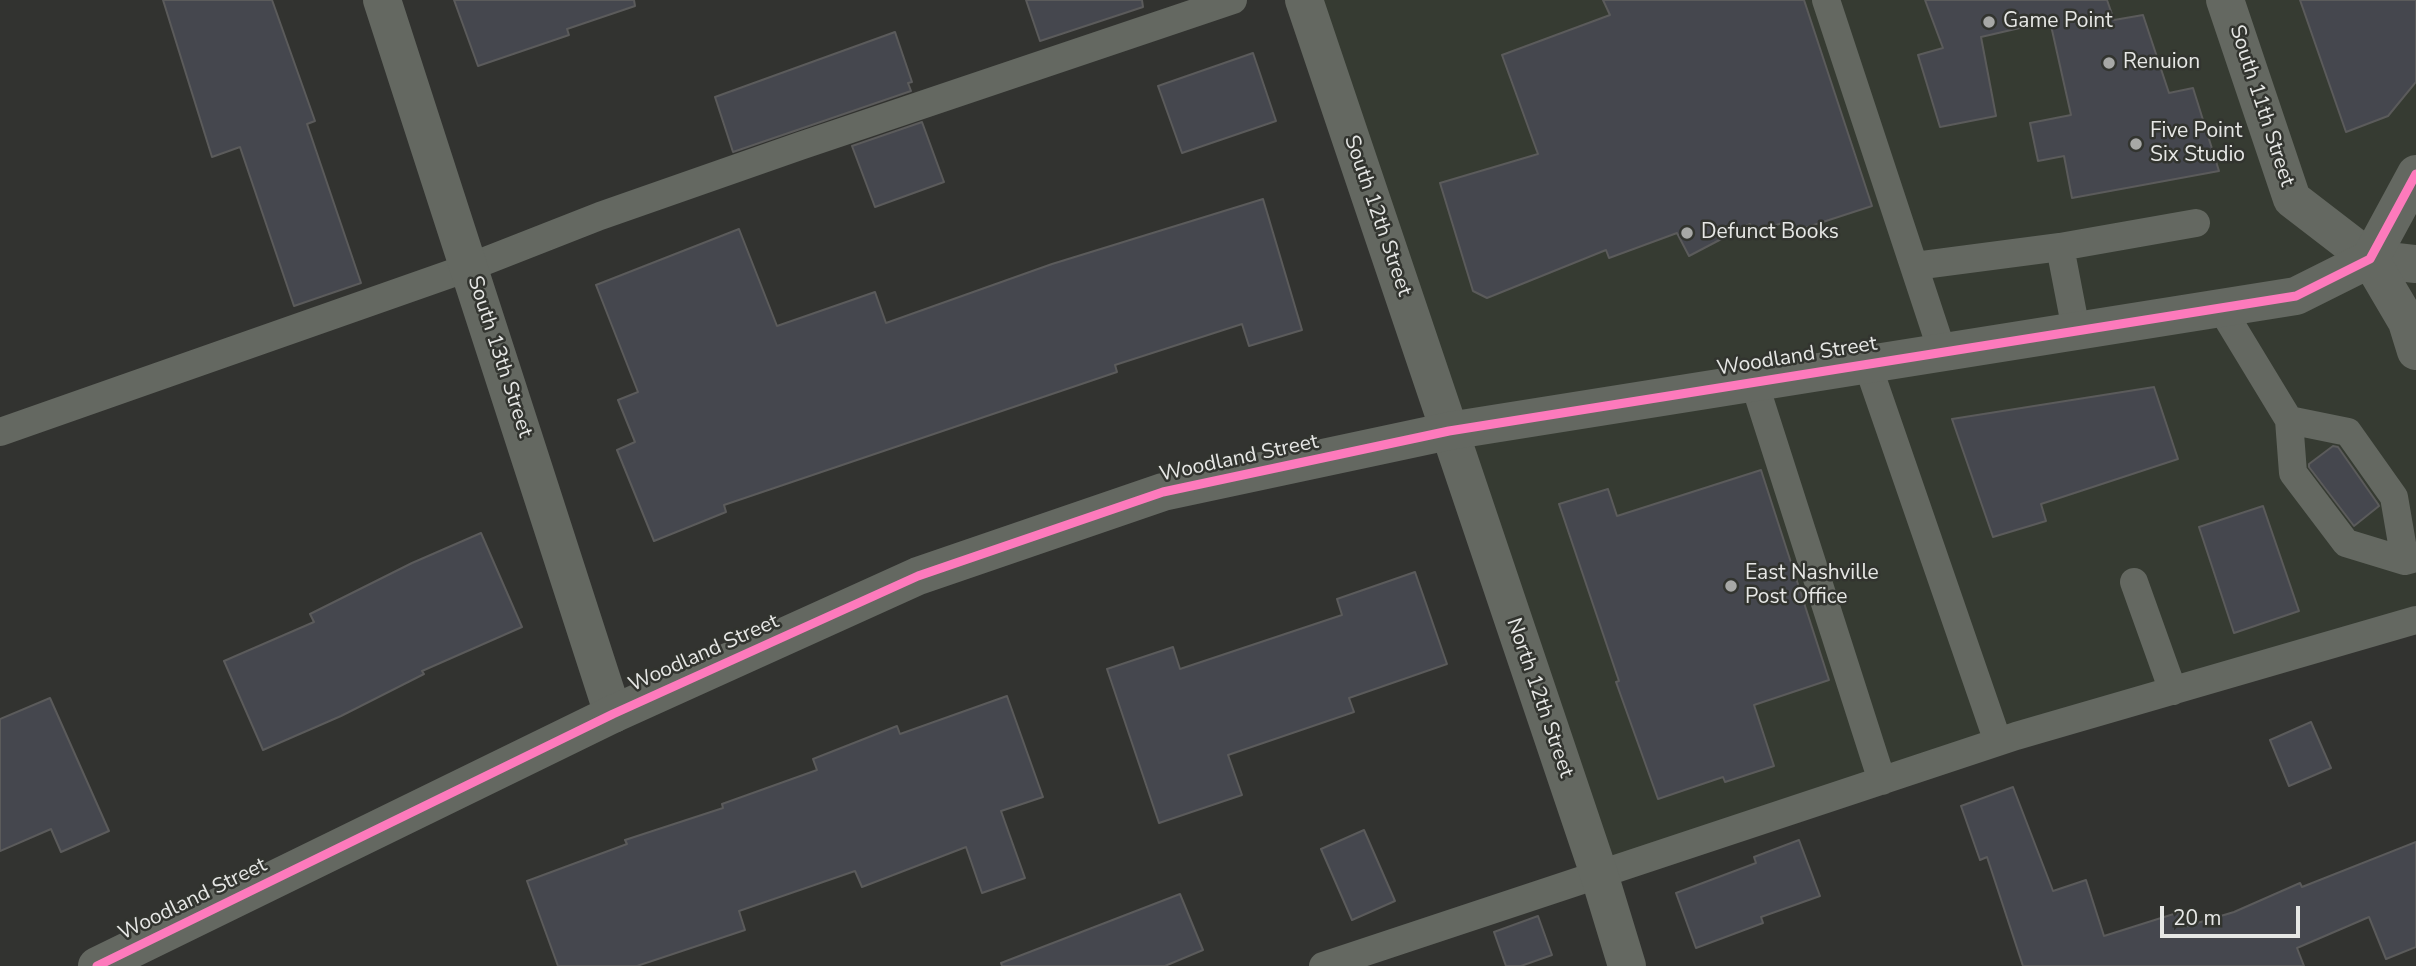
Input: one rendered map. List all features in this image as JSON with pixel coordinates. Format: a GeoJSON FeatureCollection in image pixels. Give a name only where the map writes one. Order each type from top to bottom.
{"type":"FeatureCollection","features":[{"type":"Feature","properties":{"kind":"street","name":"South 13th Street"},"geometry":{"type":"LineString","coordinates":[[382,0],[613,714]]}},
{"type":"Feature","properties":{"kind":"street","name":"South 12th Street"},"geometry":{"type":"LineString","coordinates":[[1304,0],[1449,431]]}},
{"type":"Feature","properties":{"kind":"street","name":"South 11th Street"},"geometry":{"type":"LineString","coordinates":[[2225,0],[2292,199],[2370,259]]}},
{"type":"Feature","properties":{"kind":"street"},"geometry":{"type":"LineString","coordinates":[[2370,259],[2416,174]]}},
{"type":"Feature","properties":{"kind":"street","name":"Woodland Street"},"geometry":{"type":"LineString","coordinates":[[97,966],[613,714],[918,576],[1150,497],[1449,431],[2296,296],[2370,259]]}},
{"type":"Feature","properties":{"kind":"street"},"geometry":{"type":"LineString","coordinates":[[2370,259],[2416,264]]}},
{"type":"Feature","properties":{"kind":"street"},"geometry":{"type":"LineString","coordinates":[[2370,259],[2407,322],[2416,351]]}},
{"type":"Feature","properties":{"kind":"street","name":"North 12th Street"},"geometry":{"type":"LineString","coordinates":[[1449,431],[1599,874],[1627,966]]}},
{"type":"Feature","properties":{"kind":"lane"},"geometry":{"type":"LineString","coordinates":[[0,432],[470,267],[600,216],[1233,0]]}},
{"type":"Feature","properties":{"kind":"lane"},"geometry":{"type":"LineString","coordinates":[[1826,0],[1942,351]]}},
{"type":"Feature","properties":{"kind":"lane"},"geometry":{"type":"LineString","coordinates":[[1915,266],[2060,247],[2196,223]]}},
{"type":"Feature","properties":{"kind":"lane"},"geometry":{"type":"LineString","coordinates":[[2060,247],[2076,330]]}},
{"type":"Feature","properties":{"kind":"lane"},"geometry":{"type":"LineString","coordinates":[[2221,308],[2289,420],[2293,473],[2346,543],[2410,559],[2394,497],[2348,432],[2289,420]]}},
{"type":"Feature","properties":{"kind":"lane"},"geometry":{"type":"LineString","coordinates":[[1867,363],[1998,742]]}},
{"type":"Feature","properties":{"kind":"lane"},"geometry":{"type":"LineString","coordinates":[[1754,382],[1882,781]]}},
{"type":"Feature","properties":{"kind":"lane"},"geometry":{"type":"LineString","coordinates":[[2134,582],[2173,691]]}},
{"type":"Feature","properties":{"kind":"lane"},"geometry":{"type":"LineString","coordinates":[[1323,966],[1998,742],[2416,620]]}},
{"type":"Feature","properties":{"kind":"shaded area"},"geometry":{"type":"Polygon","coordinates":[[[1304,0],[2416,0],[2416,620],[1599,874],[1304,0]]]}},
{"type":"Feature","properties":{"kind":"building"},"geometry":{"type":"Polygon","coordinates":[[[163,0],[272,0],[315,121],[307,124],[361,283],[294,306],[240,147],[212,157],[163,0]]]}},
{"type":"Feature","properties":{"kind":"building"},"geometry":{"type":"Polygon","coordinates":[[[454,0],[634,0],[635,6],[567,29],[569,35],[478,66],[454,0]]]}},
{"type":"Feature","properties":{"kind":"building"},"geometry":{"type":"Polygon","coordinates":[[[1026,0],[1142,0],[1143,7],[1040,41],[1026,0]]]}},
{"type":"Feature","properties":{"kind":"building"},"geometry":{"type":"Polygon","coordinates":[[[1603,0],[1804,0],[1872,206],[1789,233],[1785,222],[1753,233],[1750,224],[1689,256],[1677,233],[1609,258],[1606,250],[1487,298],[1473,291],[1440,183],[1538,154],[1502,55],[1610,15],[1603,0]]]}},
{"type":"Feature","properties":{"kind":"building"},"geometry":{"type":"Polygon","coordinates":[[[1925,0],[2107,0],[2114,20],[2143,15],[2169,93],[2193,88],[2219,171],[2072,198],[2064,156],[2038,161],[2030,123],[2071,115],[2050,21],[1981,37],[1996,116],[1940,127],[1918,55],[1943,48],[1925,0]]]}},
{"type":"Feature","properties":{"kind":"building"},"geometry":{"type":"Polygon","coordinates":[[[2300,0],[2416,0],[2416,82],[2388,116],[2346,132],[2300,0]]]}},
{"type":"Feature","properties":{"kind":"building"},"geometry":{"type":"Polygon","coordinates":[[[895,32],[912,82],[908,83],[911,91],[733,152],[715,97],[895,32]]]}},
{"type":"Feature","properties":{"kind":"building"},"geometry":{"type":"Polygon","coordinates":[[[1253,53],[1276,121],[1182,153],[1158,86],[1253,53]]]}},
{"type":"Feature","properties":{"kind":"building"},"geometry":{"type":"Polygon","coordinates":[[[922,122],[944,182],[875,207],[852,146],[922,122]]]}},
{"type":"Feature","properties":{"kind":"building"},"geometry":{"type":"Polygon","coordinates":[[[1263,199],[1302,330],[1249,346],[1242,324],[1115,365],[1117,372],[724,505],[726,512],[654,541],[617,450],[635,442],[618,400],[638,392],[596,285],[739,229],[777,326],[875,292],[886,323],[1052,264],[1263,199]]]}},
{"type":"Feature","properties":{"kind":"building"},"geometry":{"type":"Polygon","coordinates":[[[2154,387],[2178,459],[2041,504],[2046,521],[1993,537],[1952,419],[2154,387]]]}},
{"type":"Feature","properties":{"kind":"building"},"geometry":{"type":"Polygon","coordinates":[[[2333,446],[2338,447],[2379,506],[2354,526],[2309,467],[2309,464],[2333,446]]]}},
{"type":"Feature","properties":{"kind":"building"},"geometry":{"type":"Polygon","coordinates":[[[1761,470],[1829,680],[1754,705],[1774,766],[1725,782],[1723,777],[1658,799],[1616,682],[1619,681],[1559,504],[1608,489],[1617,516],[1761,470]]]}},
{"type":"Feature","properties":{"kind":"building"},"geometry":{"type":"Polygon","coordinates":[[[2263,506],[2299,611],[2234,633],[2199,527],[2263,506]]]}},
{"type":"Feature","properties":{"kind":"building"},"geometry":{"type":"Polygon","coordinates":[[[481,533],[522,627],[422,671],[424,674],[341,716],[263,750],[224,661],[314,622],[310,614],[412,563],[481,533]]]}},
{"type":"Feature","properties":{"kind":"building"},"geometry":{"type":"Polygon","coordinates":[[[1415,572],[1447,664],[1349,698],[1354,712],[1228,755],[1242,795],[1159,823],[1107,669],[1173,647],[1180,669],[1342,615],[1337,599],[1415,572]]]}},
{"type":"Feature","properties":{"kind":"building"},"geometry":{"type":"Polygon","coordinates":[[[1007,696],[1043,797],[1001,811],[1025,878],[982,893],[966,847],[862,887],[855,871],[739,911],[745,930],[637,966],[558,966],[527,881],[627,844],[625,840],[723,808],[722,804],[817,770],[813,759],[897,726],[900,734],[1007,696]]]}},
{"type":"Feature","properties":{"kind":"building"},"geometry":{"type":"Polygon","coordinates":[[[50,698],[109,831],[61,852],[51,829],[0,851],[0,719],[50,698]]]}},
{"type":"Feature","properties":{"kind":"building"},"geometry":{"type":"Polygon","coordinates":[[[2311,722],[2331,768],[2289,786],[2270,740],[2311,722]]]}},
{"type":"Feature","properties":{"kind":"building"},"geometry":{"type":"Polygon","coordinates":[[[2013,787],[2053,891],[2086,880],[2104,936],[2180,912],[2184,927],[2234,912],[2300,883],[2302,887],[2416,842],[2416,947],[2386,959],[2369,917],[2297,948],[2304,966],[2023,966],[1987,857],[1980,860],[1961,806],[2013,787]]]}},
{"type":"Feature","properties":{"kind":"building"},"geometry":{"type":"Polygon","coordinates":[[[1364,830],[1395,901],[1352,920],[1321,849],[1364,830]]]}},
{"type":"Feature","properties":{"kind":"building"},"geometry":{"type":"Polygon","coordinates":[[[1799,840],[1820,896],[1761,917],[1763,923],[1696,948],[1676,893],[1756,863],[1754,857],[1799,840]]]}},
{"type":"Feature","properties":{"kind":"building"},"geometry":{"type":"Polygon","coordinates":[[[1180,894],[1203,950],[1165,966],[1002,966],[1001,963],[1180,894]]]}},
{"type":"Feature","properties":{"kind":"building"},"geometry":{"type":"Polygon","coordinates":[[[1538,916],[1552,955],[1521,966],[1506,966],[1494,932],[1538,916]]]}},
{"type":"Feature","properties":{"kind":"cycle path"},"geometry":{"type":"LineString","coordinates":[[97,966],[613,714],[918,576],[1163,492],[1449,431],[2296,296],[2370,259],[2416,174]]}},
{"type":"Feature","properties":{"kind":"place","name":"Game Point"},"geometry":{"type":"Point","coordinates":[1989,22]}},
{"type":"Feature","properties":{"kind":"place","name":"Renuion"},"geometry":{"type":"Point","coordinates":[2109,63]}},
{"type":"Feature","properties":{"kind":"place","name":"Five Point Six Studio"},"geometry":{"type":"Point","coordinates":[2136,144]}},
{"type":"Feature","properties":{"kind":"place","name":"Defunct Books"},"geometry":{"type":"Point","coordinates":[1687,233]}},
{"type":"Feature","properties":{"kind":"place","name":"East Nashville Post Office"},"geometry":{"type":"Point","coordinates":[1731,586]}}]}
